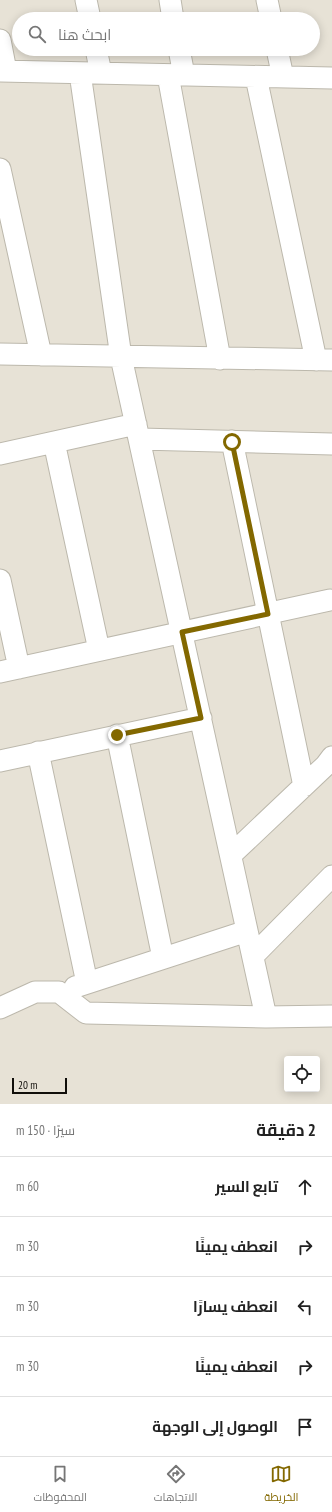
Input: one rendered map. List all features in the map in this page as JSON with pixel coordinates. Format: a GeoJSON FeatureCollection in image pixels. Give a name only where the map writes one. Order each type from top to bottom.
{"type":"FeatureCollection","features":[{"type":"Feature","properties":{"kind":"street"},"geometry":{"type":"LineString","coordinates":[[86,0],[89,12]]}},
{"type":"Feature","properties":{"kind":"street"},"geometry":{"type":"LineString","coordinates":[[170,0],[172,12]]}},
{"type":"Feature","properties":{"kind":"street"},"geometry":{"type":"LineString","coordinates":[[266,0],[269,12]]}},
{"type":"Feature","properties":{"kind":"street"},"geometry":{"type":"LineString","coordinates":[[0,40],[3,71],[332,78]]}},
{"type":"Feature","properties":{"kind":"street"},"geometry":{"type":"LineString","coordinates":[[97,56],[101,73]]}},
{"type":"Feature","properties":{"kind":"street"},"geometry":{"type":"LineString","coordinates":[[178,56],[176,75],[220,358]]}},
{"type":"Feature","properties":{"kind":"street"},"geometry":{"type":"LineString","coordinates":[[278,56],[283,77]]}},
{"type":"Feature","properties":{"kind":"street"},"geometry":{"type":"LineString","coordinates":[[80,73],[121,357],[266,1017]]}},
{"type":"Feature","properties":{"kind":"street"},"geometry":{"type":"LineString","coordinates":[[0,354],[324,360],[256,77]]}},
{"type":"Feature","properties":{"kind":"street"},"geometry":{"type":"LineString","coordinates":[[0,169],[41,355]]}},
{"type":"Feature","properties":{"kind":"street"},"geometry":{"type":"LineString","coordinates":[[0,454],[54,442],[138,432],[232,442],[332,444]]}},
{"type":"Feature","properties":{"kind":"street"},"geometry":{"type":"LineString","coordinates":[[54,442],[99,650]]}},
{"type":"Feature","properties":{"kind":"street"},"geometry":{"type":"LineString","coordinates":[[232,442],[304,786]]}},
{"type":"Feature","properties":{"kind":"street"},"geometry":{"type":"LineString","coordinates":[[0,580],[9,670],[268,614],[331,596]]}},
{"type":"Feature","properties":{"kind":"street"},"geometry":{"type":"LineString","coordinates":[[0,761],[201,718]]}},
{"type":"Feature","properties":{"kind":"street"},"geometry":{"type":"LineString","coordinates":[[117,735],[163,958]]}},
{"type":"Feature","properties":{"kind":"street"},"geometry":{"type":"LineString","coordinates":[[38,752],[87,983]]}},
{"type":"Feature","properties":{"kind":"street"},"geometry":{"type":"LineString","coordinates":[[231,855],[304,786],[332,757]]}},
{"type":"Feature","properties":{"kind":"street"},"geometry":{"type":"LineString","coordinates":[[253,956],[332,876]]}},
{"type":"Feature","properties":{"kind":"street"},"geometry":{"type":"LineString","coordinates":[[1,1001],[35,992],[59,992],[248,931]]}},
{"type":"Feature","properties":{"kind":"street"},"geometry":{"type":"LineString","coordinates":[[59,992],[86,1013],[266,1017],[332,1016]]}},
{"type":"Feature","properties":{"kind":"route"},"geometry":{"type":"LineString","coordinates":[[117,735],[201,718],[182,632],[268,614],[232,442]]}}]}
